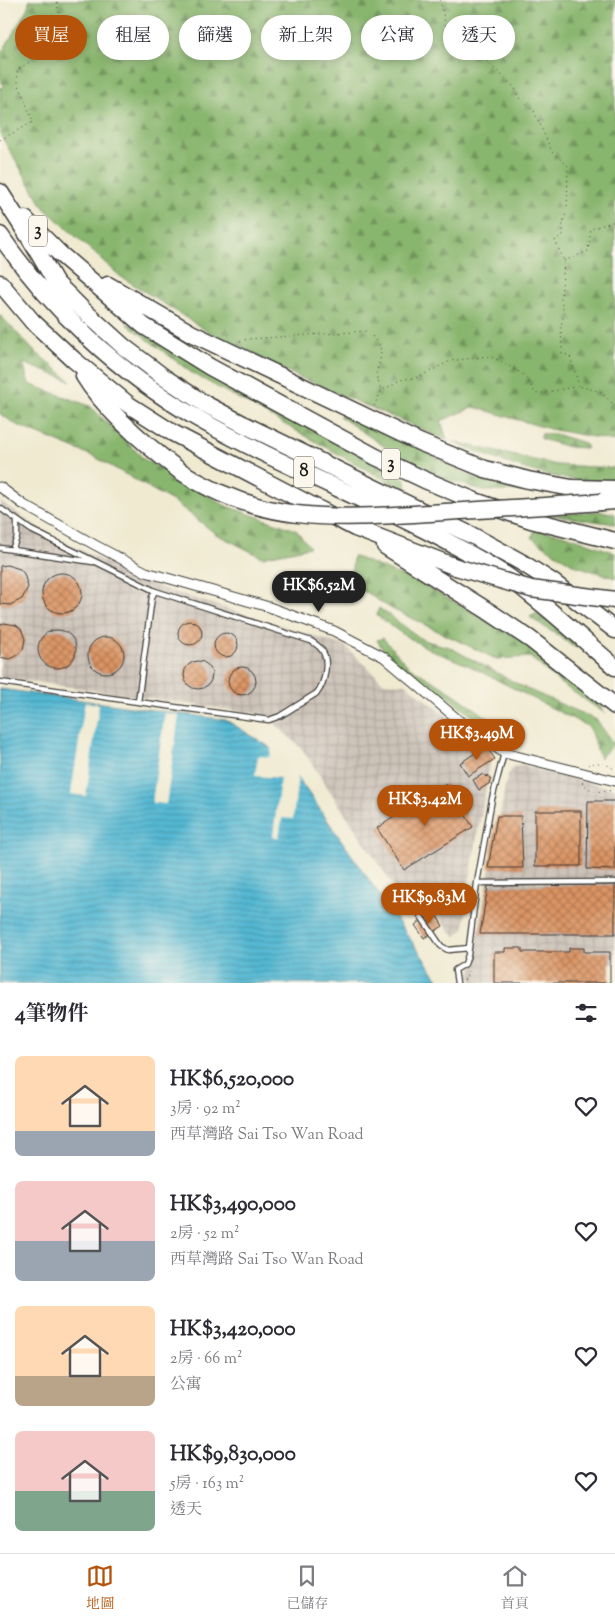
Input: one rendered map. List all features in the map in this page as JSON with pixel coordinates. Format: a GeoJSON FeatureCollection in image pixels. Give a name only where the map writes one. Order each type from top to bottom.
{"type":"FeatureCollection","features":[{"type":"Feature","properties":{"kind":"highway","name":"3"},"geometry":{"type":"LineString","coordinates":[[3,196],[70,262],[144,326],[210,366],[376,457],[425,480],[475,501],[531,520],[615,541]]}},
{"type":"Feature","properties":{"kind":"highway","name":"8"},"geometry":{"type":"LineString","coordinates":[[3,196],[56,282],[124,347],[165,378],[205,404],[243,424],[521,562],[554,583],[615,630]]}},
{"type":"Feature","properties":{"kind":"highway","name":"8"},"geometry":{"type":"LineString","coordinates":[[0,235],[39,287],[72,323],[113,360],[155,391],[235,439],[432,533],[506,574],[615,667]]}},
{"type":"Feature","properties":{"kind":"highway"},"geometry":{"type":"LineString","coordinates":[[70,262],[191,333],[419,442],[485,469],[528,480],[572,488],[615,489]]}},
{"type":"Feature","properties":{"kind":"highway"},"geometry":{"type":"LineString","coordinates":[[0,271],[15,302]]}},
{"type":"Feature","properties":{"kind":"highway"},"geometry":{"type":"LineString","coordinates":[[0,283],[32,321],[74,360],[129,405],[173,433],[355,528],[516,629],[569,668],[615,706]]}},
{"type":"Feature","properties":{"kind":"highway"},"geometry":{"type":"LineString","coordinates":[[74,360],[88,383],[118,418],[149,446],[192,479],[217,493],[246,504],[294,514],[350,517],[608,502]]}},
{"type":"Feature","properties":{"kind":"highway"},"geometry":{"type":"LineString","coordinates":[[355,528],[456,567],[498,580],[531,588],[615,600]]}},
{"type":"Feature","properties":{"kind":"street"},"geometry":{"type":"LineString","coordinates":[[0,487],[24,505],[146,572],[269,607],[334,631],[384,657],[462,723],[504,753],[615,780]]}},
{"type":"Feature","properties":{"kind":"lane"},"geometry":{"type":"LineString","coordinates":[[0,508],[31,530],[155,591],[311,641],[322,649],[326,663],[321,688],[317,693],[280,716],[268,720],[0,682]]}},
{"type":"Feature","properties":{"kind":"lane"},"geometry":{"type":"LineString","coordinates":[[12,550],[17,537],[17,520]]}},
{"type":"Feature","properties":{"kind":"lane"},"geometry":{"type":"LineString","coordinates":[[0,548],[97,563]]}},
{"type":"Feature","properties":{"kind":"lane"},"geometry":{"type":"LineString","coordinates":[[138,702],[152,597],[155,591]]}},
{"type":"Feature","properties":{"kind":"lane"},"geometry":{"type":"LineString","coordinates":[[459,982],[456,970],[465,964],[469,948],[477,883],[492,799],[504,753]]}},
{"type":"Feature","properties":{"kind":"lane"},"geometry":{"type":"LineString","coordinates":[[477,883],[615,882]]}},
{"type":"Feature","properties":{"kind":"lane"},"geometry":{"type":"LineString","coordinates":[[416,908],[442,946],[448,950],[469,948]]}},
{"type":"Feature","properties":{"kind":"path"},"geometry":{"type":"LineString","coordinates":[[0,140],[33,122],[18,82],[17,70],[35,59],[64,24],[58,9],[57,0]]}},
{"type":"Feature","properties":{"kind":"path"},"geometry":{"type":"LineString","coordinates":[[440,0],[447,32],[457,48],[478,54],[515,88],[518,97],[534,111],[552,152],[568,166],[567,210],[563,222],[563,235],[555,240],[564,261],[561,299],[564,314],[561,326],[562,353],[570,356],[579,386]]}},
{"type":"Feature","properties":{"kind":"path"},"geometry":{"type":"LineString","coordinates":[[564,261],[588,251],[591,229],[615,221]]}},
{"type":"Feature","properties":{"kind":"path"},"geometry":{"type":"LineString","coordinates":[[248,339],[368,331],[380,346],[376,374],[381,391]]}},
{"type":"Feature","properties":{"kind":"path"},"geometry":{"type":"LineString","coordinates":[[368,418],[381,391],[400,380],[419,377],[450,361],[489,356],[524,375],[536,394],[579,386],[601,392],[615,406]]}},
{"type":"Feature","properties":{"kind":"path"},"geometry":{"type":"LineString","coordinates":[[579,778],[585,787],[593,790],[602,792],[615,788]]}},
{"type":"Feature","properties":{"kind":"path"},"geometry":{"type":"LineString","coordinates":[[459,982],[466,979],[469,967]]}},
{"type":"Feature","properties":{"kind":"shaded area"},"geometry":{"type":"Polygon","coordinates":[[[0,501],[40,529],[146,583],[345,646],[384,683],[406,684],[492,752],[468,888],[464,929],[456,936],[450,932],[434,910],[416,920],[302,749],[266,715],[0,677],[0,501]]]}},
{"type":"Feature","properties":{"kind":"shaded area"},"geometry":{"type":"Polygon","coordinates":[[[523,765],[615,789],[615,964],[611,963],[605,983],[473,983],[470,977],[507,777],[513,767],[523,765]]]}},
{"type":"Feature","properties":{"kind":"green space"},"geometry":{"type":"Polygon","coordinates":[[[30,0],[615,0],[615,441],[550,429],[474,407],[441,421],[447,440],[297,376],[207,331],[120,276],[44,208],[0,134],[0,88],[3,87],[0,74],[0,56],[15,30],[15,60],[87,60],[87,15],[24,15],[30,0]]]}},
{"type":"Feature","properties":{"kind":"green space"},"geometry":{"type":"Polygon","coordinates":[[[0,315],[33,350],[71,381],[23,363],[29,384],[90,406],[145,460],[226,506],[296,530],[310,547],[262,557],[216,534],[176,503],[95,457],[17,425],[0,414],[0,315]]]}},
{"type":"Feature","properties":{"kind":"green space"},"geometry":{"type":"Polygon","coordinates":[[[126,323],[148,331],[406,480],[407,492],[192,373],[126,323]]]}},
{"type":"Feature","properties":{"kind":"green space"},"geometry":{"type":"Polygon","coordinates":[[[339,416],[350,416],[407,441],[462,472],[515,491],[484,491],[444,478],[394,453],[339,416]]]}},
{"type":"Feature","properties":{"kind":"green space"},"geometry":{"type":"Polygon","coordinates":[[[541,434],[555,434],[584,443],[587,448],[569,447],[541,439],[541,434]]]}},
{"type":"Feature","properties":{"kind":"green space"},"geometry":{"type":"Polygon","coordinates":[[[453,442],[557,465],[615,468],[615,481],[573,480],[532,471],[492,458],[453,442]]]}},
{"type":"Feature","properties":{"kind":"green space"},"geometry":{"type":"Polygon","coordinates":[[[600,511],[615,514],[615,524],[551,515],[600,511]]]}},
{"type":"Feature","properties":{"kind":"green space"},"geometry":{"type":"Polygon","coordinates":[[[535,529],[566,535],[615,553],[615,578],[574,565],[532,538],[535,529]]]}},
{"type":"Feature","properties":{"kind":"green space"},"geometry":{"type":"Polygon","coordinates":[[[353,556],[424,585],[527,643],[579,680],[606,714],[560,683],[530,657],[496,659],[392,609],[351,583],[353,556]]]}},
{"type":"Feature","properties":{"kind":"green space"},"geometry":{"type":"Polygon","coordinates":[[[379,608],[423,640],[449,647],[527,689],[597,720],[613,744],[600,758],[589,727],[470,666],[431,650],[404,635],[376,615],[379,608]]]}},
{"type":"Feature","properties":{"kind":"green space"},"geometry":{"type":"Polygon","coordinates":[[[538,613],[577,640],[576,648],[530,617],[538,613]]]}},
{"type":"Feature","properties":{"kind":"green space"},"geometry":{"type":"Polygon","coordinates":[[[383,638],[408,666],[454,694],[497,724],[520,736],[518,743],[482,723],[444,694],[394,666],[377,640],[383,638]]]}},
{"type":"Feature","properties":{"kind":"water"},"geometry":{"type":"Polygon","coordinates":[[[0,689],[226,720],[268,746],[298,778],[440,982],[0,983],[0,689]]]}},
{"type":"Feature","properties":{"kind":"pier"},"geometry":{"type":"Polygon","coordinates":[[[85,702],[99,704],[86,796],[71,794],[85,702]]]}},
{"type":"Feature","properties":{"kind":"pier"},"geometry":{"type":"Polygon","coordinates":[[[165,713],[179,715],[166,804],[152,803],[165,713]]]}},
{"type":"Feature","properties":{"kind":"pier"},"geometry":{"type":"Polygon","coordinates":[[[272,745],[298,775],[293,819],[282,818],[279,837],[273,837],[280,778],[255,776],[258,756],[270,757],[272,745]]]}},
{"type":"Feature","properties":{"kind":"building"},"geometry":{"type":"Polygon","coordinates":[[[7,565],[20,569],[24,574],[28,587],[22,599],[10,605],[0,604],[0,566],[7,565]]]}},
{"type":"Feature","properties":{"kind":"building"},"geometry":{"type":"Polygon","coordinates":[[[66,573],[73,576],[79,582],[82,593],[81,601],[73,610],[66,613],[58,613],[51,610],[43,601],[42,589],[45,582],[54,574],[66,573]]]}},
{"type":"Feature","properties":{"kind":"building"},"geometry":{"type":"Polygon","coordinates":[[[185,621],[195,621],[202,628],[202,638],[195,645],[185,645],[178,638],[178,628],[185,621]]]}},
{"type":"Feature","properties":{"kind":"building"},"geometry":{"type":"Polygon","coordinates":[[[4,623],[16,625],[21,629],[25,639],[23,650],[15,657],[9,659],[0,657],[0,625],[4,623]]]}},
{"type":"Feature","properties":{"kind":"building"},"geometry":{"type":"Polygon","coordinates":[[[57,630],[70,636],[76,649],[70,662],[57,668],[44,662],[38,649],[44,636],[57,630]]]}},
{"type":"Feature","properties":{"kind":"building"},"geometry":{"type":"Polygon","coordinates":[[[226,633],[231,634],[237,640],[237,650],[231,656],[226,657],[221,656],[215,650],[214,645],[215,640],[221,634],[226,633]]]}},
{"type":"Feature","properties":{"kind":"building"},"geometry":{"type":"Polygon","coordinates":[[[106,637],[113,638],[119,642],[123,648],[123,662],[119,668],[113,672],[106,673],[99,672],[93,668],[89,662],[88,655],[89,648],[93,642],[99,638],[106,637]]]}},
{"type":"Feature","properties":{"kind":"building"},"geometry":{"type":"Polygon","coordinates":[[[198,661],[208,665],[212,675],[208,685],[198,689],[188,685],[184,675],[188,665],[198,661]]]}},
{"type":"Feature","properties":{"kind":"building"},"geometry":{"type":"Polygon","coordinates":[[[242,667],[252,671],[256,681],[252,691],[242,695],[232,691],[228,681],[232,671],[242,667]]]}},
{"type":"Feature","properties":{"kind":"building"},"geometry":{"type":"Polygon","coordinates":[[[486,746],[495,759],[468,776],[460,763],[486,746]]]}},
{"type":"Feature","properties":{"kind":"building"},"geometry":{"type":"Polygon","coordinates":[[[483,774],[486,777],[488,775],[491,780],[489,781],[490,783],[479,790],[473,780],[483,774]]]}},
{"type":"Feature","properties":{"kind":"building"},"geometry":{"type":"Polygon","coordinates":[[[446,784],[473,827],[404,870],[377,828],[446,784]]]}},
{"type":"Feature","properties":{"kind":"building"},"geometry":{"type":"Polygon","coordinates":[[[588,801],[615,801],[615,870],[587,869],[588,801]]]}},
{"type":"Feature","properties":{"kind":"building"},"geometry":{"type":"Polygon","coordinates":[[[535,811],[581,811],[581,866],[535,866],[535,811]]]}},
{"type":"Feature","properties":{"kind":"building"},"geometry":{"type":"Polygon","coordinates":[[[497,816],[521,816],[523,868],[488,868],[497,816]]]}},
{"type":"Feature","properties":{"kind":"building"},"geometry":{"type":"Polygon","coordinates":[[[615,885],[615,934],[480,934],[488,886],[615,885]]]}},
{"type":"Feature","properties":{"kind":"building"},"geometry":{"type":"Polygon","coordinates":[[[435,913],[443,926],[424,938],[415,925],[435,913]]]}},
{"type":"Feature","properties":{"kind":"building"},"geometry":{"type":"Polygon","coordinates":[[[505,948],[522,948],[522,952],[569,952],[569,948],[584,948],[584,952],[610,952],[610,983],[494,983],[494,952],[505,952],[505,948]]]}}]}
